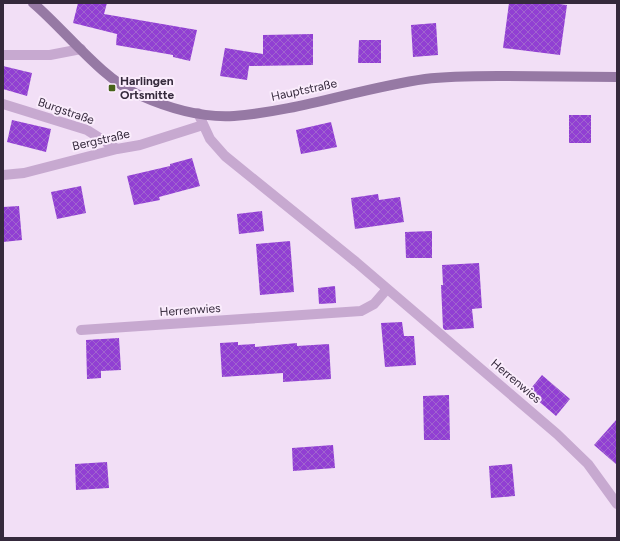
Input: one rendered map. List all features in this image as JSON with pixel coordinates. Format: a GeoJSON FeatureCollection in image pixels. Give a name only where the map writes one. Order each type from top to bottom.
{"type":"FeatureCollection","features":[{"type":"Feature","properties":{"kind":"street","name":"Hauptstraße"},"geometry":{"type":"LineString","coordinates":[[33,3],[50,17],[81,49],[116,81],[138,95],[168,107],[198,113],[241,115],[299,106],[379,86],[427,79],[478,76],[617,77]]}},
{"type":"Feature","properties":{"kind":"street"},"geometry":{"type":"LineString","coordinates":[[3,55],[50,55],[81,49]]}},
{"type":"Feature","properties":{"kind":"street","name":"Burgstraße"},"geometry":{"type":"LineString","coordinates":[[3,104],[87,130],[117,149]]}},
{"type":"Feature","properties":{"kind":"street","name":"Herrenwies"},"geometry":{"type":"LineString","coordinates":[[198,113],[210,139],[225,156],[387,289],[557,434],[588,464],[617,504]]}},
{"type":"Feature","properties":{"kind":"street","name":"Bergstraße"},"geometry":{"type":"LineString","coordinates":[[3,175],[24,173],[166,138],[203,125]]}},
{"type":"Feature","properties":{"kind":"street","name":"Herrenwies"},"geometry":{"type":"LineString","coordinates":[[82,330],[361,311],[374,304],[387,289]]}},
{"type":"Feature","properties":{"kind":"building"},"geometry":{"type":"Polygon","coordinates":[[[78,3],[107,3],[104,14],[197,30],[190,61],[173,57],[173,55],[116,45],[117,34],[73,23],[78,3]]]}},
{"type":"Feature","properties":{"kind":"building"},"geometry":{"type":"Polygon","coordinates":[[[509,3],[551,3],[567,5],[560,55],[503,48],[509,3]]]}},
{"type":"Feature","properties":{"kind":"building"},"geometry":{"type":"Polygon","coordinates":[[[436,23],[438,55],[413,57],[411,25],[436,23]]]}},
{"type":"Feature","properties":{"kind":"building"},"geometry":{"type":"Polygon","coordinates":[[[313,34],[313,65],[249,66],[247,80],[220,76],[225,48],[263,54],[263,35],[313,34]]]}},
{"type":"Feature","properties":{"kind":"building"},"geometry":{"type":"Polygon","coordinates":[[[359,40],[381,40],[381,63],[358,63],[359,40]]]}},
{"type":"Feature","properties":{"kind":"building"},"geometry":{"type":"Polygon","coordinates":[[[3,66],[32,73],[27,96],[3,89],[3,66]]]}},
{"type":"Feature","properties":{"kind":"building"},"geometry":{"type":"Polygon","coordinates":[[[569,115],[591,115],[591,143],[569,143],[569,115]]]}},
{"type":"Feature","properties":{"kind":"building"},"geometry":{"type":"Polygon","coordinates":[[[12,120],[51,129],[46,152],[7,142],[12,120]]]}},
{"type":"Feature","properties":{"kind":"building"},"geometry":{"type":"Polygon","coordinates":[[[331,122],[337,147],[301,154],[296,130],[331,122]]]}},
{"type":"Feature","properties":{"kind":"building"},"geometry":{"type":"Polygon","coordinates":[[[192,158],[200,186],[159,197],[160,200],[134,205],[127,176],[170,166],[170,164],[192,158]]]}},
{"type":"Feature","properties":{"kind":"building"},"geometry":{"type":"Polygon","coordinates":[[[81,186],[86,213],[57,219],[51,192],[81,186]]]}},
{"type":"Feature","properties":{"kind":"building"},"geometry":{"type":"Polygon","coordinates":[[[378,194],[379,200],[400,197],[404,222],[355,229],[351,198],[378,194]]]}},
{"type":"Feature","properties":{"kind":"building"},"geometry":{"type":"Polygon","coordinates":[[[19,206],[22,240],[3,242],[3,207],[19,206]]]}},
{"type":"Feature","properties":{"kind":"building"},"geometry":{"type":"Polygon","coordinates":[[[262,211],[264,231],[239,234],[237,214],[262,211]]]}},
{"type":"Feature","properties":{"kind":"building"},"geometry":{"type":"Polygon","coordinates":[[[432,231],[432,258],[406,258],[405,232],[432,231]]]}},
{"type":"Feature","properties":{"kind":"building"},"geometry":{"type":"Polygon","coordinates":[[[290,241],[294,292],[260,295],[256,244],[290,241]]]}},
{"type":"Feature","properties":{"kind":"building"},"geometry":{"type":"Polygon","coordinates":[[[479,263],[482,308],[472,309],[474,328],[445,330],[443,328],[441,285],[443,285],[442,265],[479,263]]]}},
{"type":"Feature","properties":{"kind":"building"},"geometry":{"type":"Polygon","coordinates":[[[335,286],[336,303],[319,304],[318,288],[335,286]]]}},
{"type":"Feature","properties":{"kind":"building"},"geometry":{"type":"Polygon","coordinates":[[[402,322],[404,336],[414,336],[416,365],[385,367],[381,323],[402,322]]]}},
{"type":"Feature","properties":{"kind":"building"},"geometry":{"type":"Polygon","coordinates":[[[119,338],[121,370],[101,371],[101,378],[87,379],[86,340],[119,338]]]}},
{"type":"Feature","properties":{"kind":"building"},"geometry":{"type":"Polygon","coordinates":[[[238,342],[238,345],[255,344],[255,347],[297,343],[297,346],[329,344],[331,379],[283,382],[283,373],[222,377],[220,343],[238,342]]]}},
{"type":"Feature","properties":{"kind":"building"},"geometry":{"type":"Polygon","coordinates":[[[542,375],[570,399],[556,416],[528,392],[542,375]]]}},
{"type":"Feature","properties":{"kind":"building"},"geometry":{"type":"Polygon","coordinates":[[[449,395],[450,440],[424,440],[423,396],[449,395]]]}},
{"type":"Feature","properties":{"kind":"building"},"geometry":{"type":"Polygon","coordinates":[[[617,419],[617,465],[594,445],[617,419]]]}},
{"type":"Feature","properties":{"kind":"building"},"geometry":{"type":"Polygon","coordinates":[[[333,445],[335,468],[293,471],[292,448],[333,445]]]}},
{"type":"Feature","properties":{"kind":"building"},"geometry":{"type":"Polygon","coordinates":[[[107,462],[109,488],[76,490],[75,464],[107,462]]]}},
{"type":"Feature","properties":{"kind":"building"},"geometry":{"type":"Polygon","coordinates":[[[512,464],[515,496],[491,498],[489,466],[512,464]]]}},
{"type":"Feature","properties":{"kind":"place","name":"Harlingen Ortsmitte"},"geometry":{"type":"Point","coordinates":[112,88]}}]}
